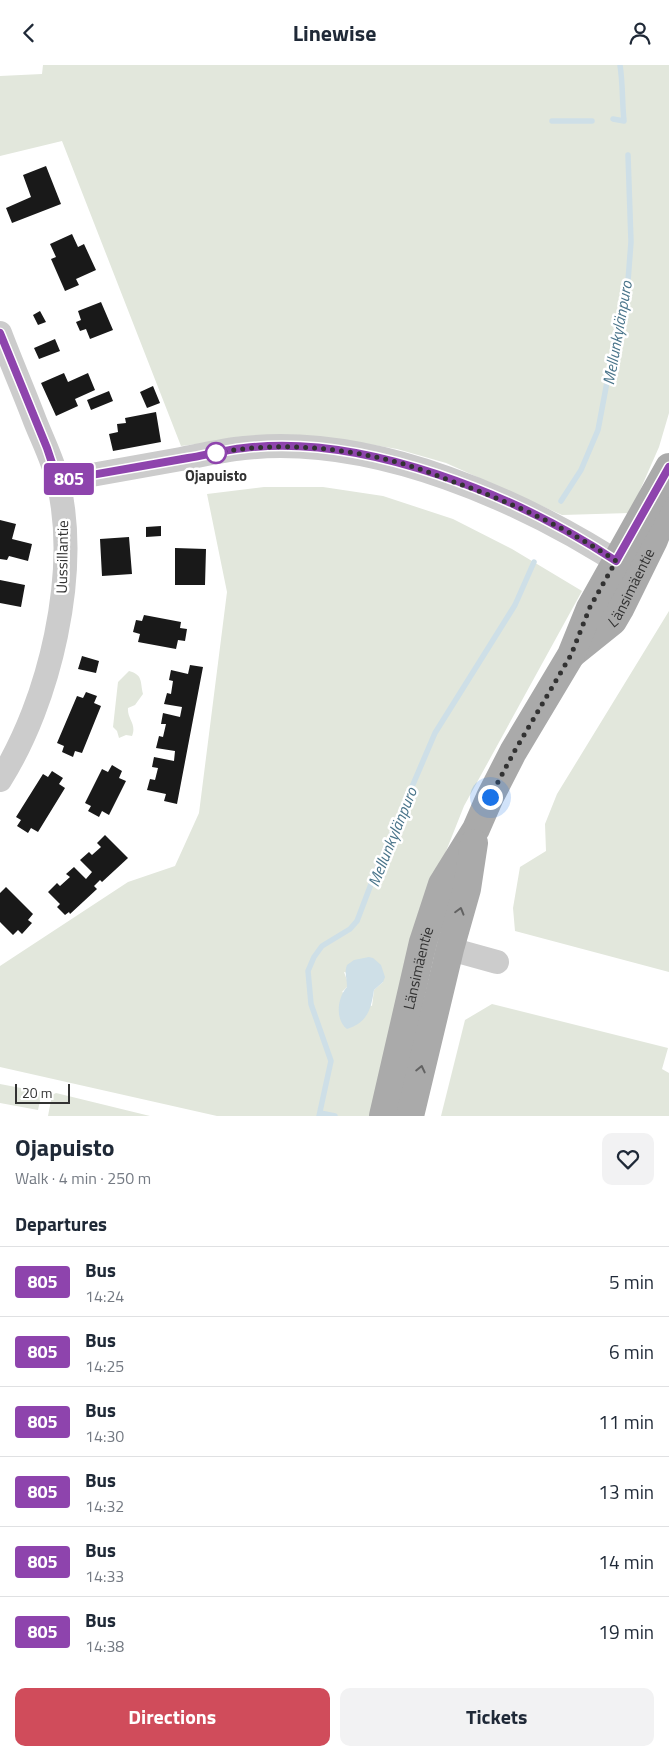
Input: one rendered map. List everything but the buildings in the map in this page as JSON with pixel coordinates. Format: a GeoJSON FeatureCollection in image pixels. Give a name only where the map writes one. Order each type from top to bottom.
{"type":"FeatureCollection","features":[{"type":"Feature","properties":{"kind":"main road","name":"Länsimäentie"},"geometry":{"type":"LineString","coordinates":[[383,1116],[423,942],[442,885],[476,829],[490,797],[514,752],[571,655],[613,621],[627,568],[669,467]]}},
{"type":"Feature","properties":{"kind":"main road","name":"Länsimäentie"},"geometry":{"type":"LineString","coordinates":[[627,568],[669,501]]}},
{"type":"Feature","properties":{"kind":"main road","name":"Länsimäentie"},"geometry":{"type":"LineString","coordinates":[[410,1116],[450,949],[467,889],[476,829]]}},
{"type":"Feature","properties":{"kind":"street","name":"Uussillantie"},"geometry":{"type":"LineString","coordinates":[[0,333],[47,448],[58,481],[63,512],[65,557],[62,597],[53,653],[33,714],[11,762],[0,780]]}},
{"type":"Feature","properties":{"kind":"street"},"geometry":{"type":"LineString","coordinates":[[58,481],[244,448],[284,446],[328,449],[376,457],[408,465],[481,491],[578,537],[627,568]]}},
{"type":"Feature","properties":{"kind":"street"},"geometry":{"type":"LineString","coordinates":[[423,942],[497,962]]}},
{"type":"Feature","properties":{"kind":"shaded area","name":"Ojapuisto"},"geometry":{"type":"Polygon","coordinates":[[[43,65],[669,65],[669,413],[659,447],[630,513],[562,515],[446,463],[397,449],[344,440],[260,436],[181,446],[62,141],[0,156],[0,76],[42,74],[43,65]]]}},
{"type":"Feature","properties":{"kind":"shaded area"},"geometry":{"type":"Polygon","coordinates":[[[264,487],[323,487],[383,496],[453,519],[512,549],[582,591],[464,806],[435,879],[372,1116],[217,1116],[0,1067],[0,966],[128,882],[175,866],[199,813],[227,592],[207,494],[264,487]],[[344,972],[347,987],[342,992],[372,1006],[374,990],[383,982],[344,972]]]}},
{"type":"Feature","properties":{"kind":"shaded area"},"geometry":{"type":"Polygon","coordinates":[[[669,611],[669,972],[515,931],[513,908],[520,867],[546,851],[545,824],[557,794],[669,611]]]}},
{"type":"Feature","properties":{"kind":"shaded area"},"geometry":{"type":"Polygon","coordinates":[[[129,671],[137,674],[139,677],[143,694],[135,705],[128,708],[133,725],[132,736],[126,735],[119,738],[117,731],[113,727],[118,682],[129,671]]]}},
{"type":"Feature","properties":{"kind":"shaded area"},"geometry":{"type":"Polygon","coordinates":[[[369,957],[381,965],[385,977],[383,982],[374,990],[370,1009],[364,1019],[347,1029],[339,1015],[339,1003],[347,987],[346,968],[354,960],[369,957]]]}},
{"type":"Feature","properties":{"kind":"shaded area"},"geometry":{"type":"Polygon","coordinates":[[[492,1004],[668,1048],[662,1069],[669,1073],[669,1116],[441,1116],[465,1020],[492,1004]]]}},
{"type":"Feature","properties":{"kind":"shaded area"},"geometry":{"type":"Polygon","coordinates":[[[0,1084],[42,1092],[38,1110],[0,1103],[0,1084]]]}},
{"type":"Feature","properties":{"kind":"shaded area"},"geometry":{"type":"Polygon","coordinates":[[[56,1093],[150,1116],[48,1116],[52,1095],[56,1093]]]}},
{"type":"Feature","properties":{"kind":"waterway","name":"Mellunkylänpuro"},"geometry":{"type":"LineString","coordinates":[[613,119],[624,121],[620,65]]}},
{"type":"Feature","properties":{"kind":"waterway"},"geometry":{"type":"LineString","coordinates":[[552,121],[592,121]]}},
{"type":"Feature","properties":{"kind":"waterway","name":"Mellunkylänpuro"},"geometry":{"type":"LineString","coordinates":[[561,501],[581,470],[598,430],[610,366],[622,319],[628,281],[631,242],[628,155]]}},
{"type":"Feature","properties":{"kind":"waterway","name":"Mellunkylänpuro"},"geometry":{"type":"LineString","coordinates":[[319,1116],[331,1061],[311,1004],[308,971],[314,957],[322,946],[350,929],[357,921],[376,871],[435,733],[515,605],[534,562]]}},
{"type":"Feature","properties":{"kind":"waterway"},"geometry":{"type":"LineString","coordinates":[[320,1116],[320,1113],[335,1116]]}},
{"type":"Feature","properties":{"kind":"bus line","name":"805"},"geometry":{"type":"LineString","coordinates":[[0,333],[47,448],[58,481],[244,448],[284,446],[328,449],[376,457],[408,465],[481,491],[578,537],[616,561],[669,467]]}},
{"type":"Feature","properties":{"kind":"place","name":"Ojapuisto"},"geometry":{"type":"Point","coordinates":[216,453]}},
{"type":"Feature","properties":{"kind":"route"},"geometry":{"type":"LineString","coordinates":[[216,453],[244,448],[284,446],[328,449],[376,457],[408,465],[481,491],[520,508],[578,537],[616,561],[590,607],[571,655],[490,797]]}}]}
